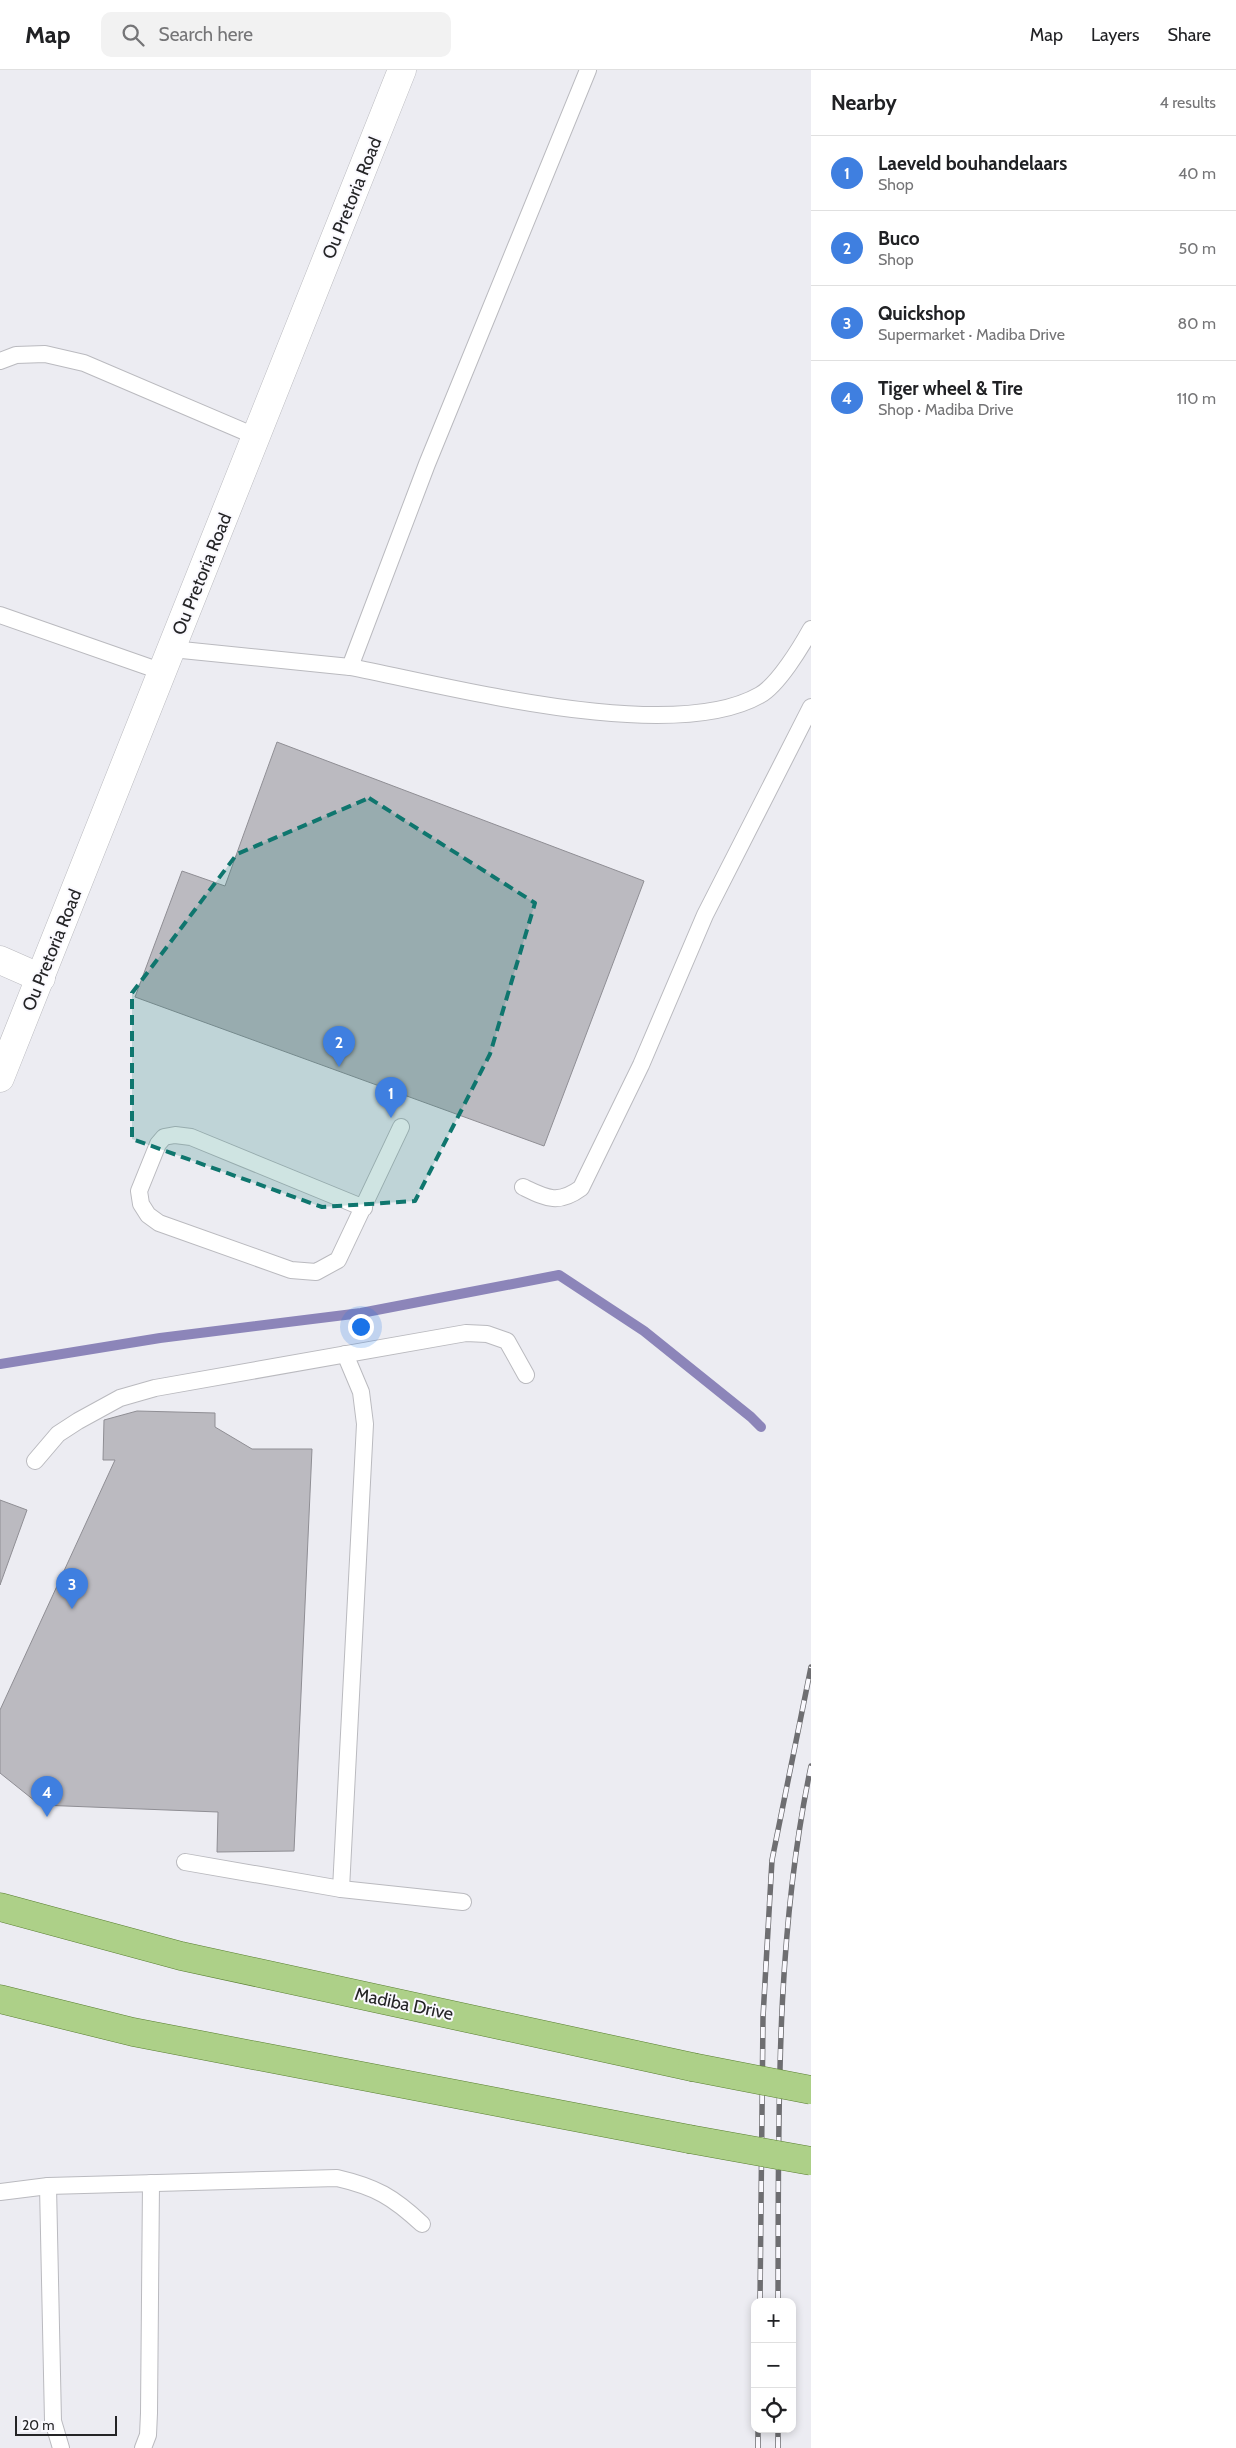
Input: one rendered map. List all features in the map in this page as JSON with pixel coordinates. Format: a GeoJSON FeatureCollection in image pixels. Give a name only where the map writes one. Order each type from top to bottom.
{"type":"FeatureCollection","features":[{"type":"Feature","properties":{"kind":"main road","name":"Ou Pretoria Road"},"geometry":{"type":"LineString","coordinates":[[0,1078],[168,661],[402,70]]}},
{"type":"Feature","properties":{"kind":"main road"},"geometry":{"type":"LineString","coordinates":[[0,960],[41,978]]}},
{"type":"Feature","properties":{"kind":"main road","name":"Madiba Drive"},"geometry":{"type":"LineString","coordinates":[[0,1907],[182,1956],[692,2067],[811,2090]]}},
{"type":"Feature","properties":{"kind":"main road"},"geometry":{"type":"LineString","coordinates":[[0,1999],[133,2032],[811,2162]]}},
{"type":"Feature","properties":{"kind":"lane"},"geometry":{"type":"LineString","coordinates":[[350,666],[431,455],[588,70]]}},
{"type":"Feature","properties":{"kind":"lane"},"geometry":{"type":"LineString","coordinates":[[0,361],[16,355],[45,354],[84,363],[257,437]]}},
{"type":"Feature","properties":{"kind":"lane"},"geometry":{"type":"LineString","coordinates":[[0,615],[168,661],[350,666],[556,707],[656,715],[718,710],[762,694],[796,657],[811,629]]}},
{"type":"Feature","properties":{"kind":"lane"},"geometry":{"type":"LineString","coordinates":[[523,1188],[546,1198],[556,1199],[568,1198],[580,1188],[640,1065],[706,915],[811,707]]}},
{"type":"Feature","properties":{"kind":"lane"},"geometry":{"type":"LineString","coordinates":[[364,1208],[191,1137],[175,1135],[164,1137],[158,1144],[139,1191],[141,1204],[148,1215],[159,1223],[291,1270],[316,1272],[338,1260],[364,1208],[401,1127]]}},
{"type":"Feature","properties":{"kind":"lane"},"geometry":{"type":"LineString","coordinates":[[35,1461],[58,1434],[120,1398],[155,1388],[466,1332],[487,1334],[507,1341],[526,1375]]}},
{"type":"Feature","properties":{"kind":"lane"},"geometry":{"type":"LineString","coordinates":[[341,1888],[365,1424],[361,1392],[345,1354]]}},
{"type":"Feature","properties":{"kind":"lane"},"geometry":{"type":"LineString","coordinates":[[185,1862],[341,1888],[463,1902]]}},
{"type":"Feature","properties":{"kind":"lane"},"geometry":{"type":"LineString","coordinates":[[0,2192],[48,2186],[337,2178],[366,2185],[398,2201],[422,2224]]}},
{"type":"Feature","properties":{"kind":"lane"},"geometry":{"type":"LineString","coordinates":[[143,2448],[148,2435],[149,2413],[151,2183]]}},
{"type":"Feature","properties":{"kind":"lane"},"geometry":{"type":"LineString","coordinates":[[48,2186],[53,2421],[61,2448]]}},
{"type":"Feature","properties":{"kind":"highlighted area"},"geometry":{"type":"Polygon","coordinates":[[[369,798],[535,903],[490,1054],[415,1201],[322,1207],[132,1139],[132,993],[237,854],[369,798]]]}},
{"type":"Feature","properties":{"kind":"building"},"geometry":{"type":"Polygon","coordinates":[[[277,742],[644,881],[544,1146],[135,997],[182,871],[225,886],[277,742]]]}},
{"type":"Feature","properties":{"kind":"building"},"geometry":{"type":"Polygon","coordinates":[[[137,1411],[215,1413],[215,1427],[252,1449],[312,1449],[294,1851],[217,1852],[218,1812],[40,1805],[0,1773],[0,1710],[115,1460],[103,1460],[104,1420],[137,1411]]]}},
{"type":"Feature","properties":{"kind":"building"},"geometry":{"type":"Polygon","coordinates":[[[0,1500],[27,1510],[0,1585],[0,1500]]]}},
{"type":"Feature","properties":{"kind":"waterway"},"geometry":{"type":"LineString","coordinates":[[0,1364],[160,1338],[361,1313],[559,1275],[644,1331],[761,1427]]}},
{"type":"Feature","properties":{"kind":"railway"},"geometry":{"type":"LineString","coordinates":[[760,2298],[763,2017],[772,1860],[811,1667]]}},
{"type":"Feature","properties":{"kind":"railway"},"geometry":{"type":"LineString","coordinates":[[778,2298],[779,2100],[785,1966],[790,1899],[799,1832],[811,1766]]}},
{"type":"Feature","properties":{"kind":"railway"},"geometry":{"type":"LineString","coordinates":[[758,2433],[758,2448]]}},
{"type":"Feature","properties":{"kind":"railway"},"geometry":{"type":"LineString","coordinates":[[778,2433],[778,2448]]}},
{"type":"Feature","properties":{"kind":"place","name":"Buco"},"geometry":{"type":"Point","coordinates":[339,1067]}},
{"type":"Feature","properties":{"kind":"place","name":"Laeveld bouhandelaars"},"geometry":{"type":"Point","coordinates":[391,1118]}},
{"type":"Feature","properties":{"kind":"place","name":"Quickshop"},"geometry":{"type":"Point","coordinates":[72,1609]}},
{"type":"Feature","properties":{"kind":"place","name":"Tiger wheel & Tire"},"geometry":{"type":"Point","coordinates":[47,1817]}}]}
